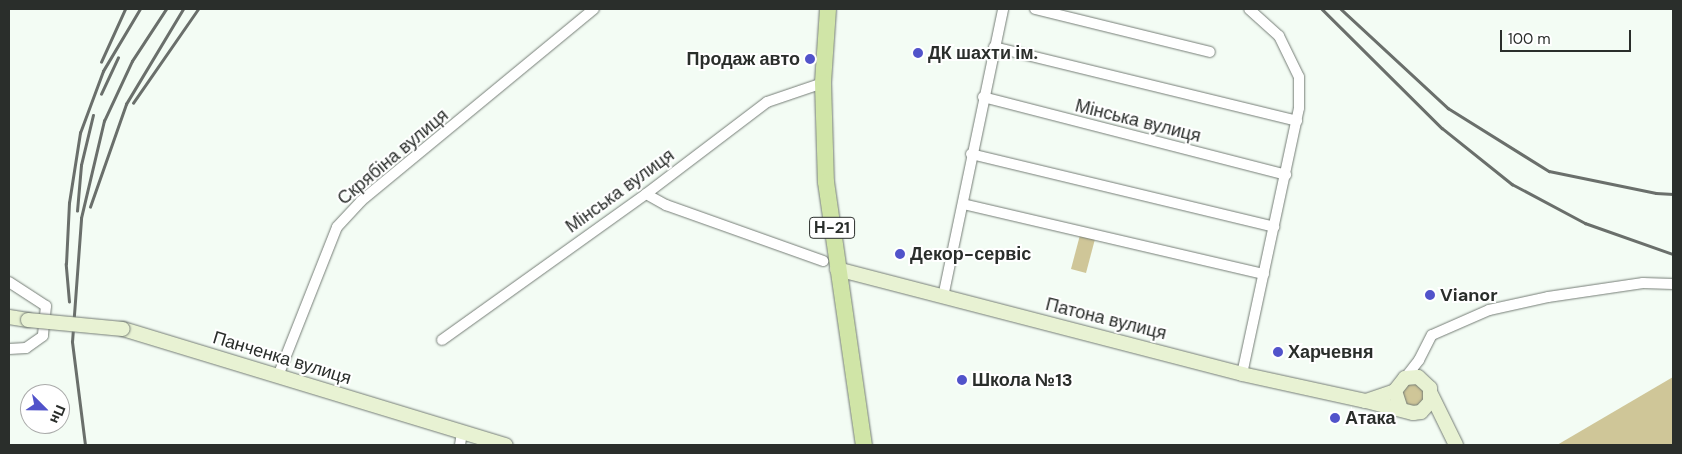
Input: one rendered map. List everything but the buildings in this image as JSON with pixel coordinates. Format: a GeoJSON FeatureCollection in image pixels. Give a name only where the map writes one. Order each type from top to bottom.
{"type":"FeatureCollection","features":[{"type":"Feature","properties":{"kind":"main road","name":"Н-21"},"geometry":{"type":"LineString","coordinates":[[828,9],[823,83],[826,182],[837,270],[864,445]]}},
{"type":"Feature","properties":{"kind":"street","name":"Скрябіна вулиця"},"geometry":{"type":"LineString","coordinates":[[278,376],[337,227],[361,201],[594,9]]}},
{"type":"Feature","properties":{"kind":"street"},"geometry":{"type":"LineString","coordinates":[[943,297],[971,154],[1003,9]]}},
{"type":"Feature","properties":{"kind":"street"},"geometry":{"type":"LineString","coordinates":[[1035,9],[1210,52]]}},
{"type":"Feature","properties":{"kind":"street"},"geometry":{"type":"LineString","coordinates":[[1242,374],[1297,122],[1299,77],[1278,36],[1250,9]]}},
{"type":"Feature","properties":{"kind":"street"},"geometry":{"type":"LineString","coordinates":[[994,47],[1297,122]]}},
{"type":"Feature","properties":{"kind":"street","name":"Мінська вулиця"},"geometry":{"type":"LineString","coordinates":[[442,340],[646,194],[767,102],[823,83]]}},
{"type":"Feature","properties":{"kind":"street","name":"Мінська вулиця"},"geometry":{"type":"LineString","coordinates":[[983,97],[1286,175]]}},
{"type":"Feature","properties":{"kind":"street"},"geometry":{"type":"LineString","coordinates":[[971,154],[1274,227]]}},
{"type":"Feature","properties":{"kind":"street"},"geometry":{"type":"LineString","coordinates":[[646,194],[666,205],[823,260]]}},
{"type":"Feature","properties":{"kind":"street"},"geometry":{"type":"LineString","coordinates":[[962,204],[1264,274]]}},
{"type":"Feature","properties":{"kind":"street","name":"Патона вулиця"},"geometry":{"type":"LineString","coordinates":[[837,270],[1242,374],[1401,409]]}},
{"type":"Feature","properties":{"kind":"street"},"geometry":{"type":"LineString","coordinates":[[9,282],[46,306],[43,336],[26,348],[9,349]]}},
{"type":"Feature","properties":{"kind":"street"},"geometry":{"type":"LineString","coordinates":[[1366,402],[1395,391],[1419,360],[1425,343],[1432,335],[1489,310],[1548,297],[1643,283],[1673,284]]}},
{"type":"Feature","properties":{"kind":"street","name":"Панченка вулиця"},"geometry":{"type":"LineString","coordinates":[[9,317],[123,329],[278,376],[461,439],[506,445]]}},
{"type":"Feature","properties":{"kind":"street"},"geometry":{"type":"LineString","coordinates":[[1419,360],[1429,389],[1454,442]]}},
{"type":"Feature","properties":{"kind":"street"},"geometry":{"type":"LineString","coordinates":[[1406,378],[1418,377],[1429,389],[1430,402],[1421,412]]}},
{"type":"Feature","properties":{"kind":"street"},"geometry":{"type":"LineString","coordinates":[[1395,391],[1401,409],[1413,413],[1421,412],[1440,423],[1454,442]]}},
{"type":"Feature","properties":{"kind":"shaded area"},"geometry":{"type":"Polygon","coordinates":[[[1080,235],[1095,239],[1086,273],[1071,269],[1080,235]]]}},
{"type":"Feature","properties":{"kind":"shaded area"},"geometry":{"type":"Polygon","coordinates":[[[1673,377],[1673,445],[1557,445],[1673,377]]]}},
{"type":"Feature","properties":{"kind":"shaded area"},"geometry":{"type":"Polygon","coordinates":[[[1418,383],[1426,395],[1418,408],[1408,407],[1401,390],[1404,385],[1418,383]]]}},
{"type":"Feature","properties":{"kind":"railway"},"geometry":{"type":"LineString","coordinates":[[101,62],[125,9]]}},
{"type":"Feature","properties":{"kind":"railway"},"geometry":{"type":"LineString","coordinates":[[69,302],[66,264],[69,203],[80,133],[103,71],[140,9]]}},
{"type":"Feature","properties":{"kind":"railway"},"geometry":{"type":"LineString","coordinates":[[85,445],[72,342],[81,218],[104,121],[132,61],[166,9]]}},
{"type":"Feature","properties":{"kind":"railway"},"geometry":{"type":"LineString","coordinates":[[90,207],[126,104],[183,9]]}},
{"type":"Feature","properties":{"kind":"railway"},"geometry":{"type":"LineString","coordinates":[[133,103],[198,9]]}},
{"type":"Feature","properties":{"kind":"railway"},"geometry":{"type":"LineString","coordinates":[[1322,9],[1442,128],[1512,184],[1585,223],[1673,254]]}},
{"type":"Feature","properties":{"kind":"railway"},"geometry":{"type":"LineString","coordinates":[[1341,9],[1448,108],[1549,171],[1656,193],[1673,194]]}},
{"type":"Feature","properties":{"kind":"railway"},"geometry":{"type":"LineString","coordinates":[[101,94],[118,58]]}},
{"type":"Feature","properties":{"kind":"railway"},"geometry":{"type":"LineString","coordinates":[[77,211],[81,165],[93,115]]}},
{"type":"Feature","properties":{"kind":"place","name":"ДК шахти ім."},"geometry":{"type":"Point","coordinates":[918,53]}},
{"type":"Feature","properties":{"kind":"place","name":"Продаж авто"},"geometry":{"type":"Point","coordinates":[810,59]}},
{"type":"Feature","properties":{"kind":"place","name":"Декор-сервіс"},"geometry":{"type":"Point","coordinates":[900,254]}},
{"type":"Feature","properties":{"kind":"place","name":"Vianor"},"geometry":{"type":"Point","coordinates":[1430,295]}},
{"type":"Feature","properties":{"kind":"place","name":"Харчевня"},"geometry":{"type":"Point","coordinates":[1278,352]}},
{"type":"Feature","properties":{"kind":"place","name":"Школа №13"},"geometry":{"type":"Point","coordinates":[962,380]}},
{"type":"Feature","properties":{"kind":"place","name":"Атака"},"geometry":{"type":"Point","coordinates":[1335,418]}}]}
